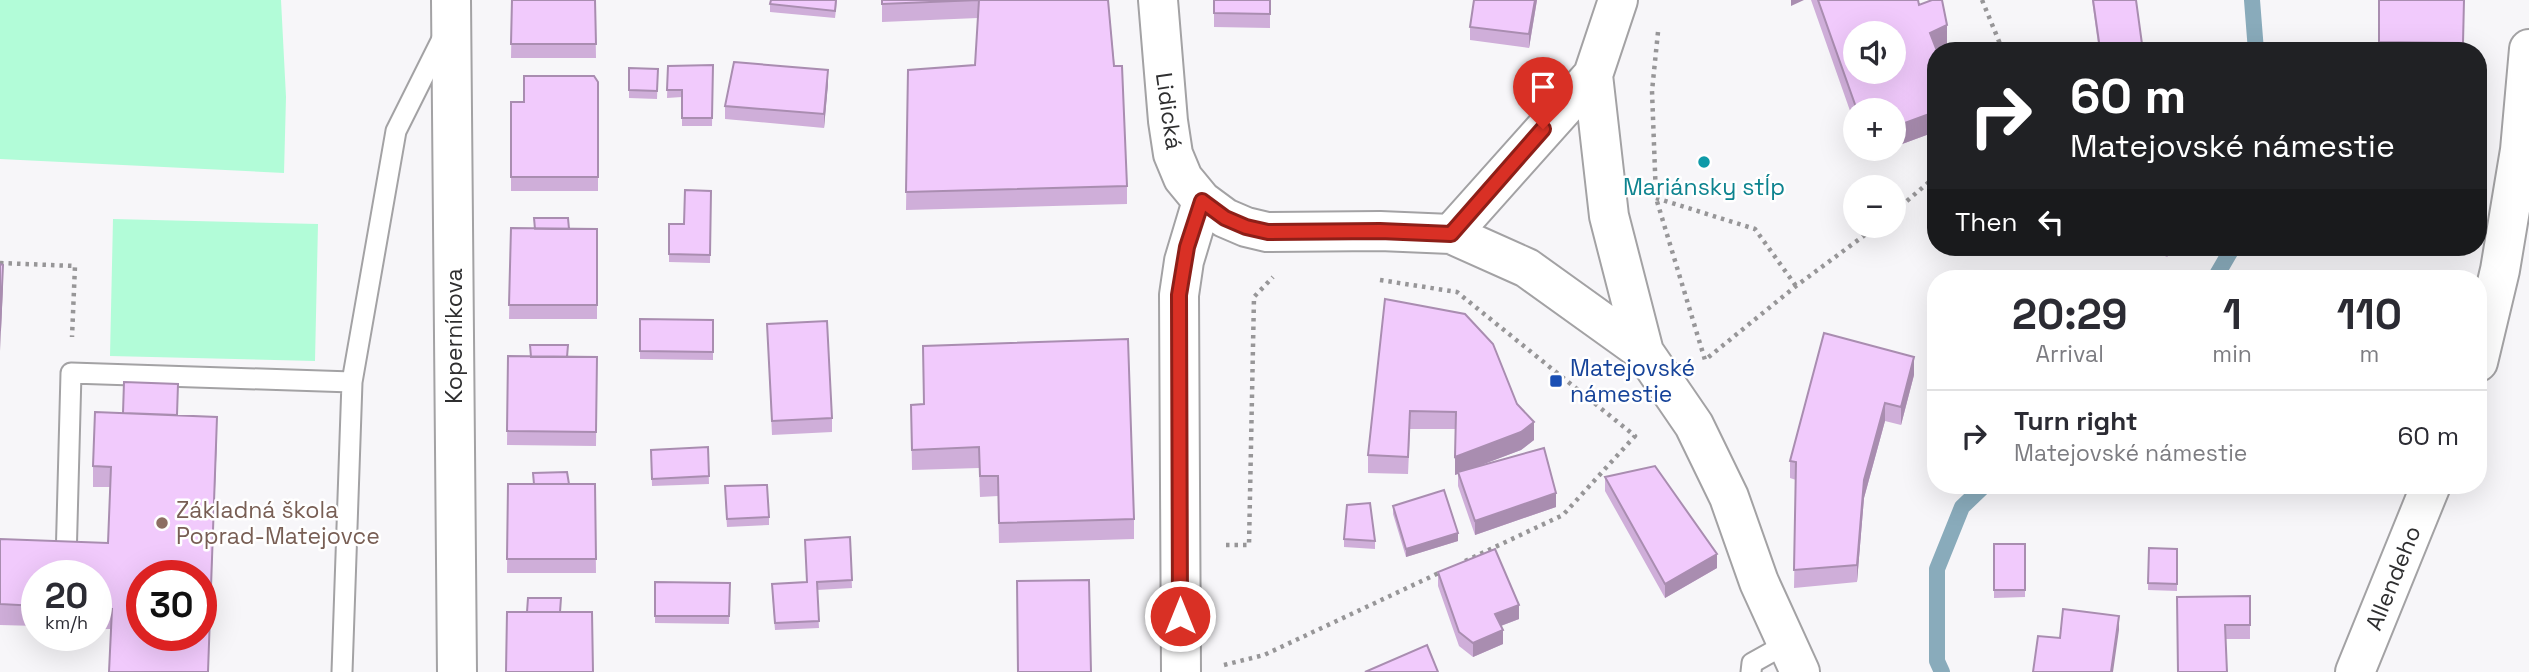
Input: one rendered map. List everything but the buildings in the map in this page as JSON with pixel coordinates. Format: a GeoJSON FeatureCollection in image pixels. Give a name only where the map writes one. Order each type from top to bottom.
{"type":"FeatureCollection","features":[{"type":"Feature","properties":{"kind":"street","name":"Lidická"},"geometry":{"type":"LineString","coordinates":[[1158,0],[1173,153],[1183,178],[1202,201]]}},
{"type":"Feature","properties":{"kind":"street"},"geometry":{"type":"LineString","coordinates":[[1451,234],[1593,75],[1618,0]]}},
{"type":"Feature","properties":{"kind":"street","name":"Koperníkova"},"geometry":{"type":"LineString","coordinates":[[451,10],[457,672]]}},
{"type":"Feature","properties":{"kind":"street"},"geometry":{"type":"LineString","coordinates":[[2487,324],[2507,230],[2519,150],[2529,49]]}},
{"type":"Feature","properties":{"kind":"street"},"geometry":{"type":"LineString","coordinates":[[1593,75],[1608,216],[1644,352],[1694,425],[1729,497],[1759,582],[1793,658]]}},
{"type":"Feature","properties":{"kind":"street"},"geometry":{"type":"LineString","coordinates":[[1181,672],[1179,295],[1186,251],[1202,201],[1225,218],[1268,232],[1380,231],[1451,234],[1527,268],[1644,352]]}},
{"type":"Feature","properties":{"kind":"street","name":"Allendeho"},"geometry":{"type":"LineString","coordinates":[[2355,672],[2427,494]]}},
{"type":"Feature","properties":{"kind":"lane"},"geometry":{"type":"LineString","coordinates":[[342,672],[352,382],[396,131],[451,10]]}},
{"type":"Feature","properties":{"kind":"lane"},"geometry":{"type":"LineString","coordinates":[[66,560],[71,373],[352,382]]}},
{"type":"Feature","properties":{"kind":"lane"},"geometry":{"type":"LineString","coordinates":[[1751,672],[1752,663],[1793,658]]}},
{"type":"Feature","properties":{"kind":"path"},"geometry":{"type":"LineString","coordinates":[[1982,0],[1999,42]]}},
{"type":"Feature","properties":{"kind":"path"},"geometry":{"type":"LineString","coordinates":[[1659,26],[1652,91],[1656,198],[1705,360],[1796,286],[1861,238]]}},
{"type":"Feature","properties":{"kind":"path"},"geometry":{"type":"LineString","coordinates":[[1906,202],[1927,184]]}},
{"type":"Feature","properties":{"kind":"path"},"geometry":{"type":"LineString","coordinates":[[1608,216],[1656,198],[1755,229],[1796,286]]}},
{"type":"Feature","properties":{"kind":"path"},"geometry":{"type":"LineString","coordinates":[[0,263],[75,266],[71,373]]}},
{"type":"Feature","properties":{"kind":"path"},"geometry":{"type":"LineString","coordinates":[[1223,545],[1250,545],[1254,297],[1275,274]]}},
{"type":"Feature","properties":{"kind":"path"},"geometry":{"type":"LineString","coordinates":[[1223,665],[1264,655],[1563,515],[1636,436],[1457,292],[1377,279]]}},
{"type":"Feature","properties":{"kind":"green space"},"geometry":{"type":"Polygon","coordinates":[[[0,0],[281,0],[286,97],[284,173],[0,159],[0,0]]]}},
{"type":"Feature","properties":{"kind":"green space"},"geometry":{"type":"Polygon","coordinates":[[[113,219],[318,224],[315,361],[110,356],[113,219]]]}},
{"type":"Feature","properties":{"kind":"waterway"},"geometry":{"type":"LineString","coordinates":[[2252,0],[2255,42]]}},
{"type":"Feature","properties":{"kind":"waterway"},"geometry":{"type":"LineString","coordinates":[[2220,270],[2228,256]]}},
{"type":"Feature","properties":{"kind":"waterway"},"geometry":{"type":"LineString","coordinates":[[1942,672],[1937,661],[1937,569],[1962,507],[1976,494]]}},
{"type":"Feature","properties":{"kind":"place","name":"Mariánsky stĺp"},"geometry":{"type":"Point","coordinates":[1704,162]}},
{"type":"Feature","properties":{"kind":"place","name":"Matejovské námestie"},"geometry":{"type":"Point","coordinates":[1556,381]}},
{"type":"Feature","properties":{"kind":"place","name":"Základná škola Poprad-Matejovce"},"geometry":{"type":"Point","coordinates":[162,523]}},
{"type":"Feature","properties":{"kind":"route"},"geometry":{"type":"LineString","coordinates":[[1180,616],[1179,295],[1187,247],[1202,201],[1225,218],[1268,232],[1380,231],[1451,234],[1543,129]]}}]}
